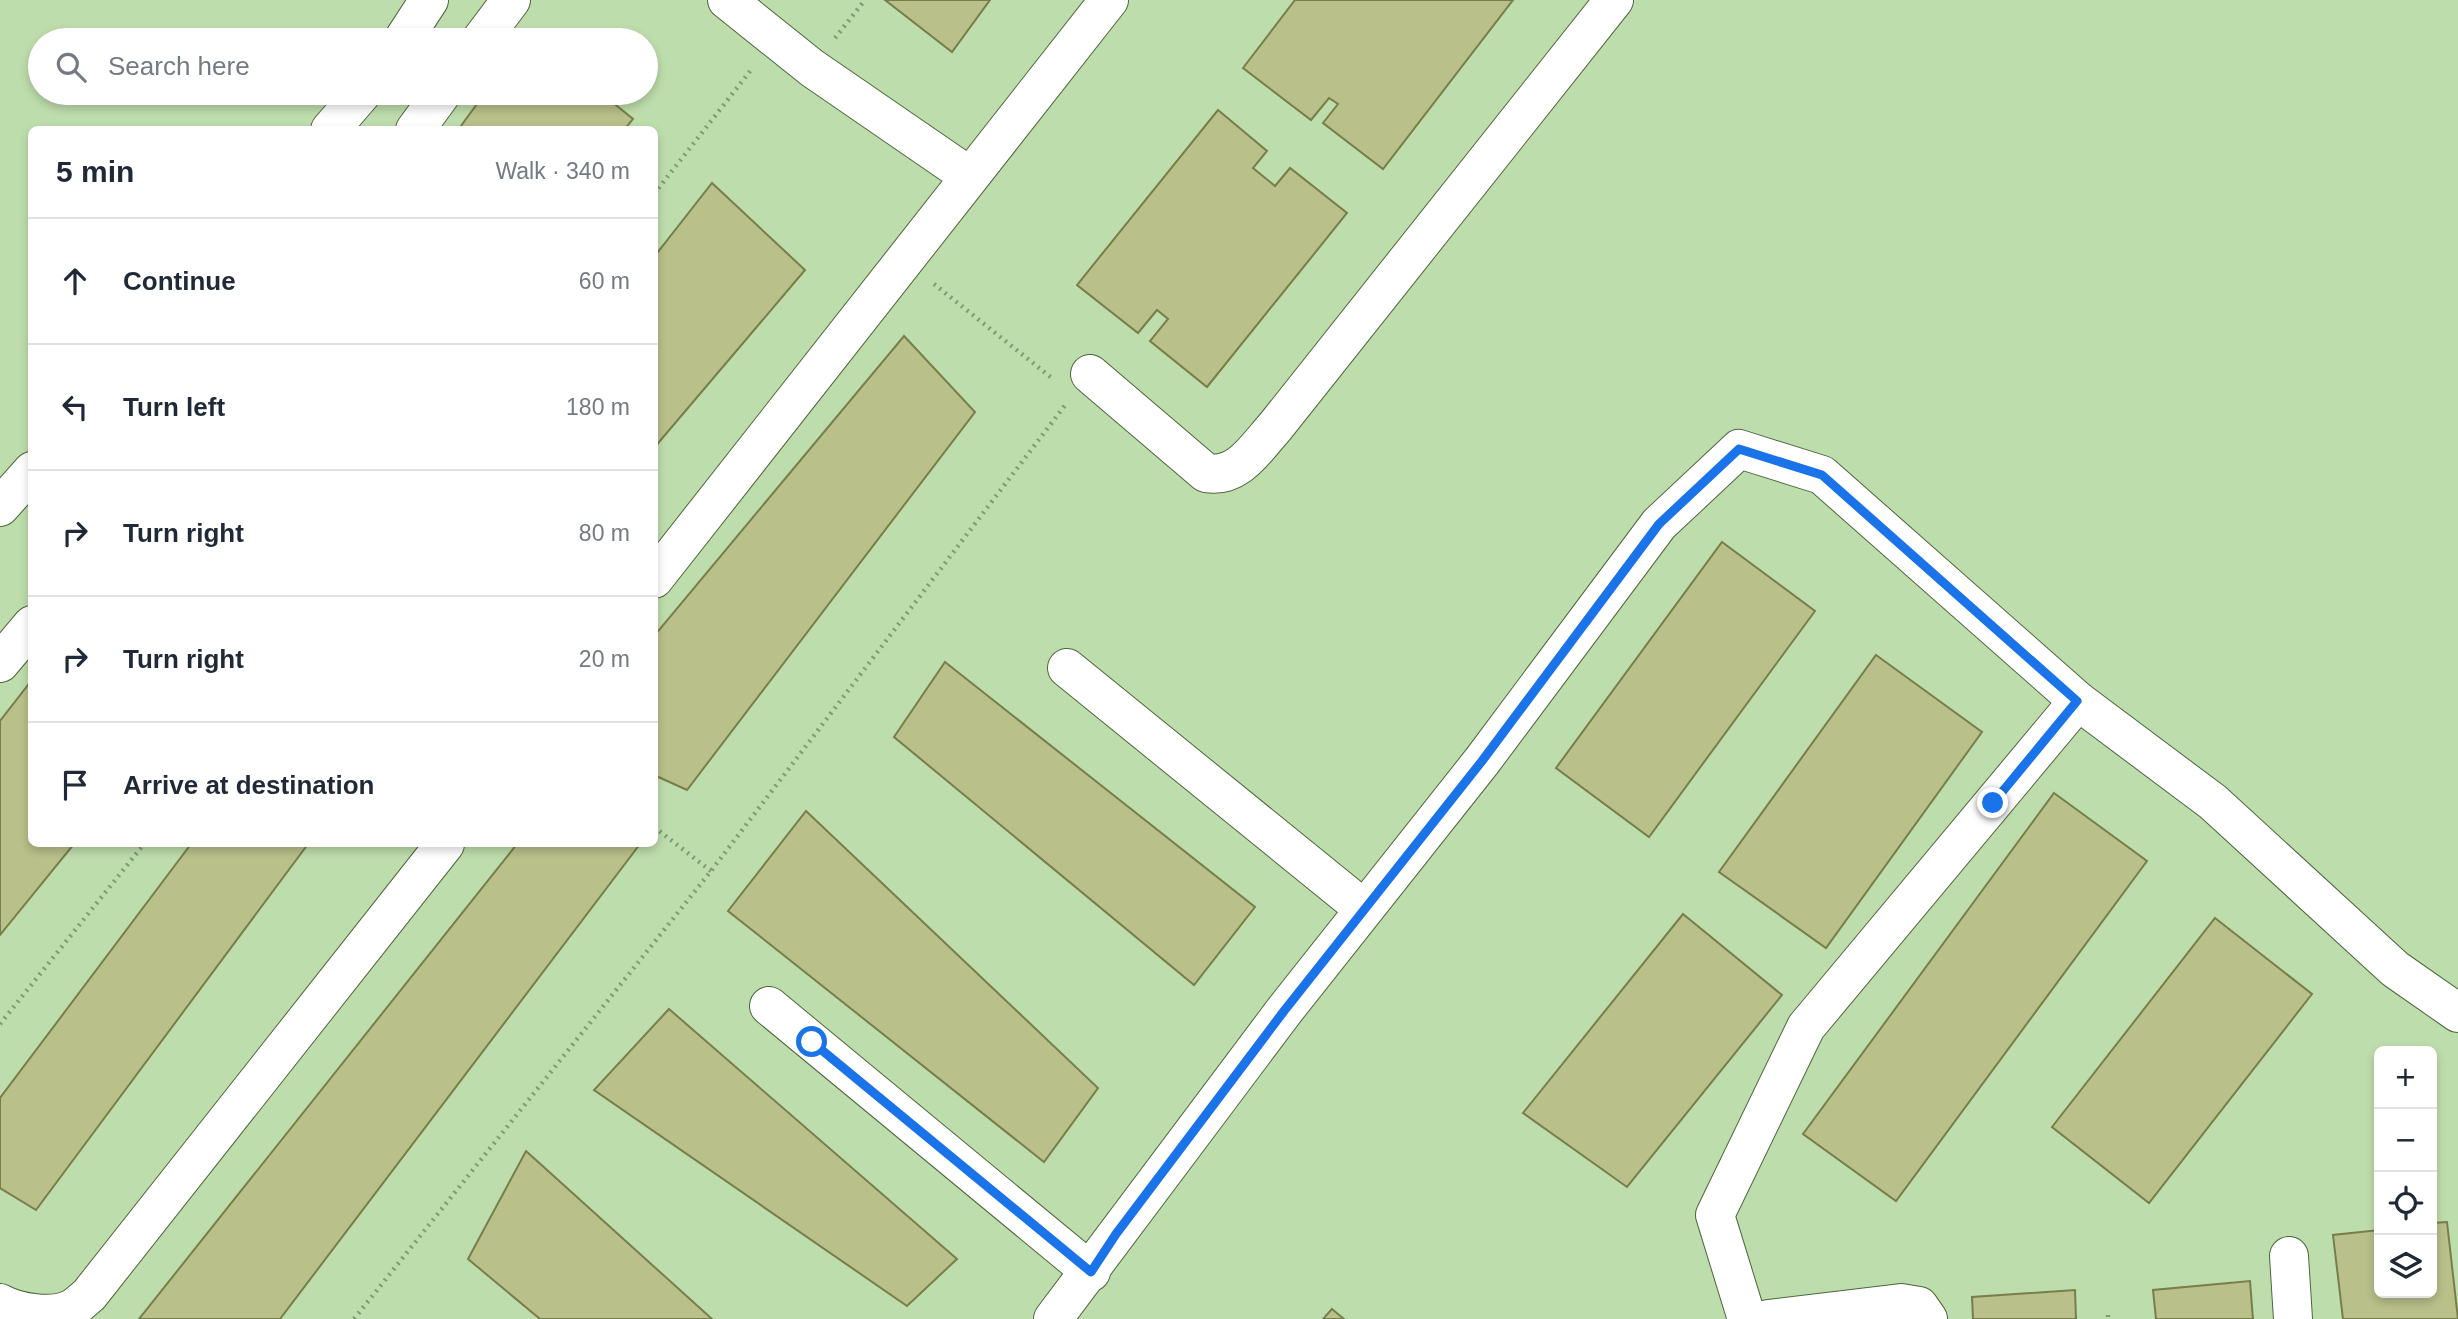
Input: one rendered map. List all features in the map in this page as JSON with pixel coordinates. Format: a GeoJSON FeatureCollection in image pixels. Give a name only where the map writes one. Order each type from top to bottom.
{"type":"FeatureCollection","features":[{"type":"Feature","properties":{"kind":"street"},"geometry":{"type":"LineString","coordinates":[[411,28],[429,0]]}},
{"type":"Feature","properties":{"kind":"street"},"geometry":{"type":"LineString","coordinates":[[490,28],[511,0]]}},
{"type":"Feature","properties":{"kind":"street"},"geometry":{"type":"LineString","coordinates":[[727,0],[812,68],[969,176]]}},
{"type":"Feature","properties":{"kind":"street"},"geometry":{"type":"LineString","coordinates":[[658,574],[906,262],[969,176],[1109,0]]}},
{"type":"Feature","properties":{"kind":"street"},"geometry":{"type":"LineString","coordinates":[[1075,386],[1206,473],[1223,474],[1235,470],[1275,427],[1614,0]]}},
{"type":"Feature","properties":{"kind":"street"},"geometry":{"type":"LineString","coordinates":[[333,126],[352,105]]}},
{"type":"Feature","properties":{"kind":"street"},"geometry":{"type":"LineString","coordinates":[[418,126],[433,105]]}},
{"type":"Feature","properties":{"kind":"street"},"geometry":{"type":"LineString","coordinates":[[1053,1319],[1364,909],[1482,761],[1659,524],[1739,449],[1822,475],[2077,701],[2213,802],[2395,970],[2458,1013]]}},
{"type":"Feature","properties":{"kind":"street"},"geometry":{"type":"LineString","coordinates":[[0,507],[28,476]]}},
{"type":"Feature","properties":{"kind":"street"},"geometry":{"type":"LineString","coordinates":[[0,663],[28,630]]}},
{"type":"Feature","properties":{"kind":"street"},"geometry":{"type":"LineString","coordinates":[[1067,668],[1364,909]]}},
{"type":"Feature","properties":{"kind":"street"},"geometry":{"type":"LineString","coordinates":[[1747,1319],[1715,1215],[1806,1027],[2077,701]]}},
{"type":"Feature","properties":{"kind":"street"},"geometry":{"type":"LineString","coordinates":[[0,1303],[9,1308],[54,1313],[72,1309],[89,1295],[443,847]]}},
{"type":"Feature","properties":{"kind":"street"},"geometry":{"type":"LineString","coordinates":[[769,1006],[1091,1272]]}},
{"type":"Feature","properties":{"kind":"street"},"geometry":{"type":"LineString","coordinates":[[2289,1256],[2293,1319]]}},
{"type":"Feature","properties":{"kind":"street"},"geometry":{"type":"LineString","coordinates":[[1768,1319],[1901,1303],[1919,1306],[1928,1319]]}},
{"type":"Feature","properties":{"kind":"path"},"geometry":{"type":"LineString","coordinates":[[812,68],[865,0]]}},
{"type":"Feature","properties":{"kind":"path"},"geometry":{"type":"LineString","coordinates":[[658,189],[776,39]]}},
{"type":"Feature","properties":{"kind":"path"},"geometry":{"type":"LineString","coordinates":[[354,1319],[712,872],[1075,386],[906,262]]}},
{"type":"Feature","properties":{"kind":"path"},"geometry":{"type":"LineString","coordinates":[[658,830],[712,872]]}},
{"type":"Feature","properties":{"kind":"path"},"geometry":{"type":"LineString","coordinates":[[0,1024],[142,847]]}},
{"type":"Feature","properties":{"kind":"building"},"geometry":{"type":"Polygon","coordinates":[[[885,0],[990,0],[952,52],[885,0]]]}},
{"type":"Feature","properties":{"kind":"building"},"geometry":{"type":"Polygon","coordinates":[[[1295,0],[1513,0],[1383,169],[1323,123],[1338,104],[1329,98],[1311,120],[1243,68],[1295,0]]]}},
{"type":"Feature","properties":{"kind":"building"},"geometry":{"type":"Polygon","coordinates":[[[476,105],[616,105],[633,119],[627,126],[461,126],[476,105]]]}},
{"type":"Feature","properties":{"kind":"building"},"geometry":{"type":"Polygon","coordinates":[[[1218,110],[1267,151],[1253,168],[1275,186],[1290,168],[1347,213],[1207,387],[1150,341],[1168,319],[1157,310],[1138,333],[1077,285],[1218,110]]]}},
{"type":"Feature","properties":{"kind":"building"},"geometry":{"type":"Polygon","coordinates":[[[712,183],[805,270],[658,443],[658,252],[712,183]]]}},
{"type":"Feature","properties":{"kind":"building"},"geometry":{"type":"Polygon","coordinates":[[[904,336],[975,412],[687,790],[658,777],[658,631],[904,336]]]}},
{"type":"Feature","properties":{"kind":"building"},"geometry":{"type":"Polygon","coordinates":[[[1722,542],[1815,611],[1649,837],[1556,768],[1722,542]]]}},
{"type":"Feature","properties":{"kind":"building"},"geometry":{"type":"Polygon","coordinates":[[[1876,655],[1982,732],[1826,948],[1719,872],[1876,655]]]}},
{"type":"Feature","properties":{"kind":"building"},"geometry":{"type":"Polygon","coordinates":[[[945,662],[1255,907],[1194,985],[894,737],[945,662]]]}},
{"type":"Feature","properties":{"kind":"building"},"geometry":{"type":"Polygon","coordinates":[[[28,685],[28,847],[72,847],[0,935],[0,721],[28,685]]]}},
{"type":"Feature","properties":{"kind":"building"},"geometry":{"type":"Polygon","coordinates":[[[2054,793],[2147,861],[1896,1201],[1803,1134],[2054,793]]]}},
{"type":"Feature","properties":{"kind":"building"},"geometry":{"type":"Polygon","coordinates":[[[806,811],[1098,1088],[1044,1162],[728,911],[806,811]]]}},
{"type":"Feature","properties":{"kind":"building"},"geometry":{"type":"Polygon","coordinates":[[[189,847],[306,847],[36,1210],[0,1188],[0,1098],[189,847]]]}},
{"type":"Feature","properties":{"kind":"building"},"geometry":{"type":"Polygon","coordinates":[[[515,847],[638,847],[280,1319],[139,1319],[515,847]]]}},
{"type":"Feature","properties":{"kind":"building"},"geometry":{"type":"Polygon","coordinates":[[[1683,914],[1782,995],[1627,1187],[1523,1113],[1683,914]]]}},
{"type":"Feature","properties":{"kind":"building"},"geometry":{"type":"Polygon","coordinates":[[[2215,918],[2312,994],[2149,1203],[2052,1127],[2215,918]]]}},
{"type":"Feature","properties":{"kind":"building"},"geometry":{"type":"Polygon","coordinates":[[[669,1009],[957,1259],[907,1306],[594,1090],[669,1009]]]}},
{"type":"Feature","properties":{"kind":"building"},"geometry":{"type":"Polygon","coordinates":[[[526,1151],[712,1319],[540,1319],[468,1259],[526,1151]]]}},
{"type":"Feature","properties":{"kind":"building"},"geometry":{"type":"Polygon","coordinates":[[[2447,1222],[2458,1319],[2343,1319],[2333,1235],[2374,1231],[2374,1298],[2437,1298],[2437,1223],[2447,1222]]]}},
{"type":"Feature","properties":{"kind":"building"},"geometry":{"type":"Polygon","coordinates":[[[2250,1281],[2253,1319],[2156,1319],[2153,1290],[2250,1281]]]}},
{"type":"Feature","properties":{"kind":"building"},"geometry":{"type":"Polygon","coordinates":[[[2075,1290],[2076,1319],[1973,1319],[1972,1297],[2075,1290]]]}},
{"type":"Feature","properties":{"kind":"building"},"geometry":{"type":"Polygon","coordinates":[[[1332,1309],[1344,1319],[1323,1319],[1332,1309]]]}},
{"type":"Feature","properties":{"kind":"route"},"geometry":{"type":"LineString","coordinates":[[812,1042],[1091,1272],[1116,1234],[1284,1011],[1482,761],[1659,524],[1739,449],[1822,475],[2077,701],[1993,803]]}}]}
